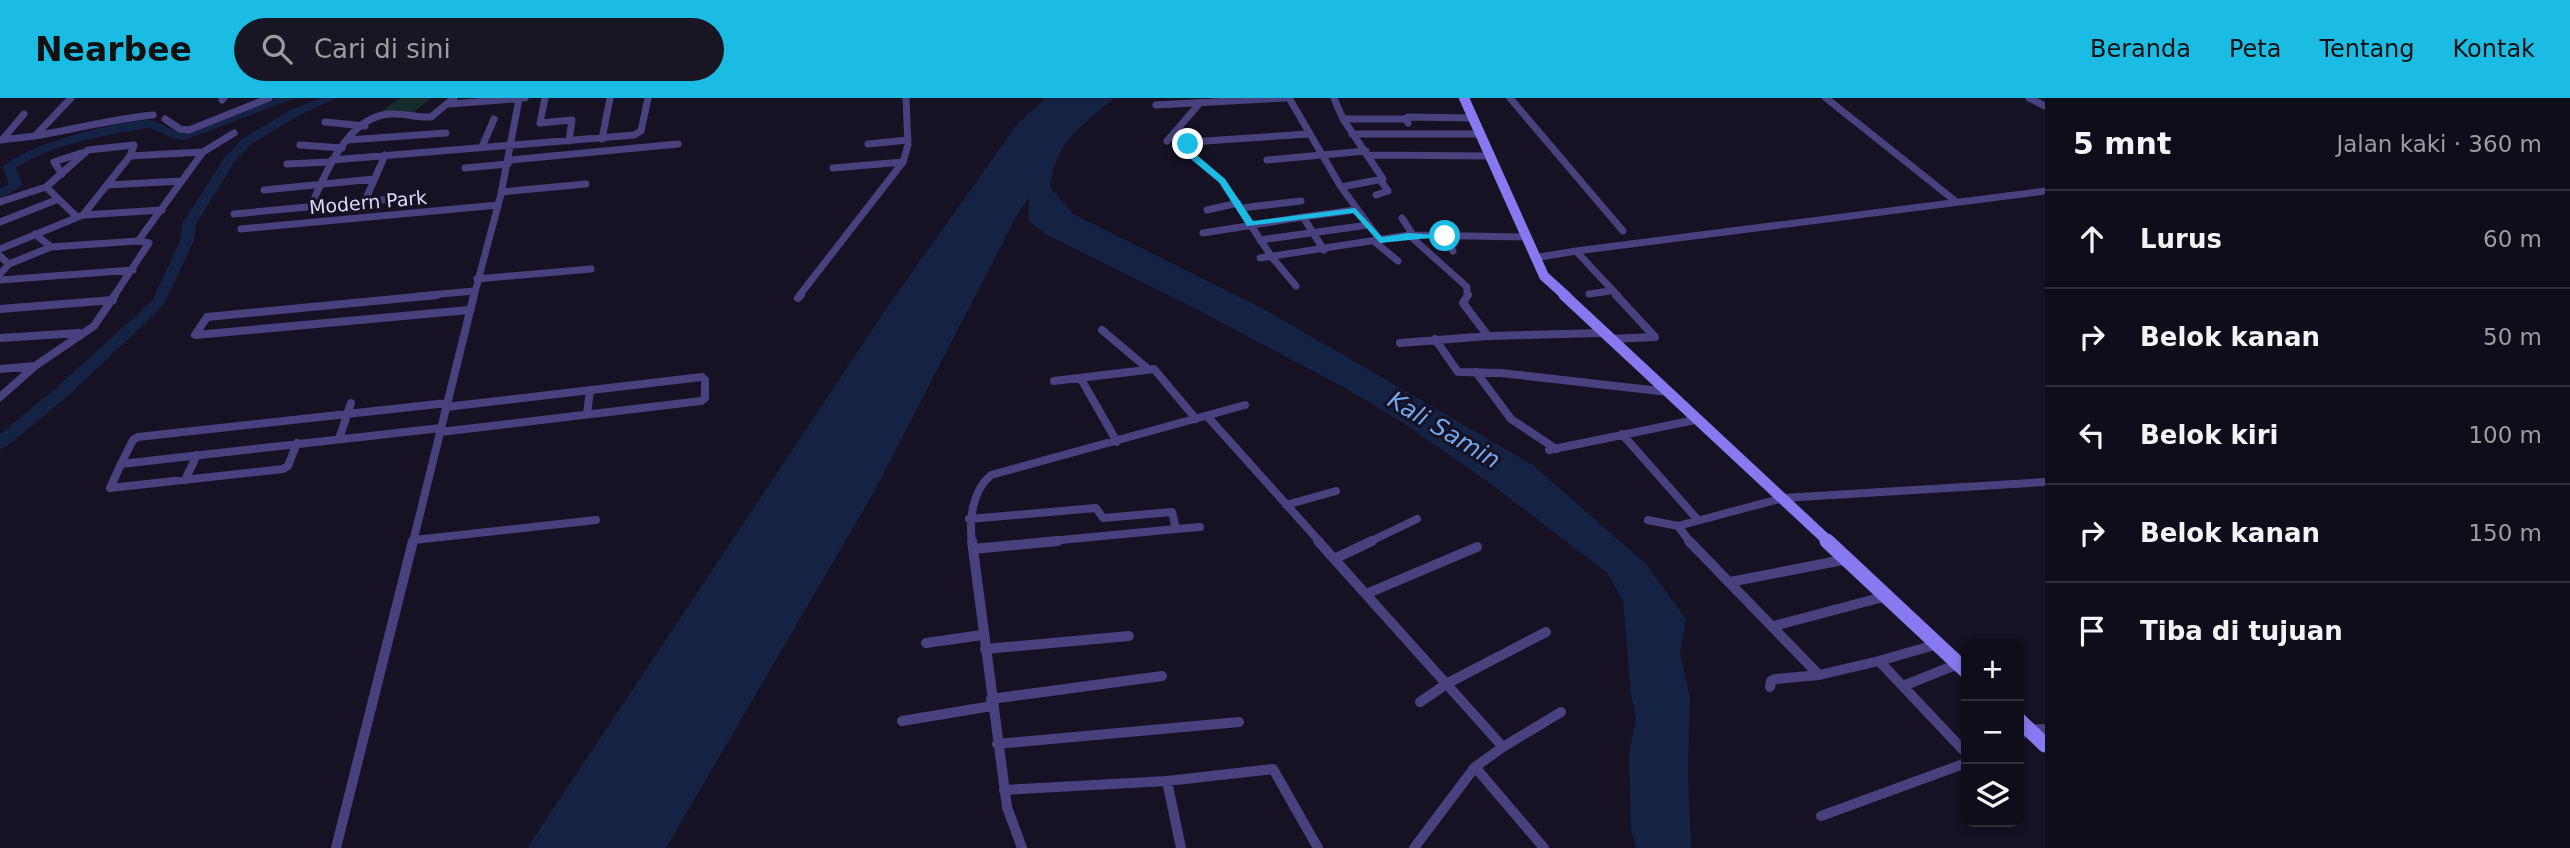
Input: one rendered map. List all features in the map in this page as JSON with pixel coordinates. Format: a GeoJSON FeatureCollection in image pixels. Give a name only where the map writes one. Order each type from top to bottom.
{"type":"FeatureCollection","features":[{"type":"Feature","properties":{"kind":"street"},"geometry":{"type":"LineString","coordinates":[[34,136],[71,98]]}},
{"type":"Feature","properties":{"kind":"street"},"geometry":{"type":"LineString","coordinates":[[165,119],[180,129],[189,131],[269,98]]}},
{"type":"Feature","properties":{"kind":"street"},"geometry":{"type":"LineString","coordinates":[[311,206],[331,161],[341,148],[382,115],[430,117],[452,101],[525,98]]}},
{"type":"Feature","properties":{"kind":"street"},"geometry":{"type":"LineString","coordinates":[[545,98],[540,123],[572,120],[569,141]]}},
{"type":"Feature","properties":{"kind":"street"},"geometry":{"type":"LineString","coordinates":[[602,139],[610,98]]}},
{"type":"Feature","properties":{"kind":"street"},"geometry":{"type":"LineString","coordinates":[[287,163],[602,139],[641,131],[648,98]]}},
{"type":"Feature","properties":{"kind":"street"},"geometry":{"type":"LineString","coordinates":[[798,298],[903,162],[908,140],[906,98]]}},
{"type":"Feature","properties":{"kind":"street"},"geometry":{"type":"LineString","coordinates":[[1156,105],[1202,100],[1287,98],[1355,211],[1378,241],[1398,261]]}},
{"type":"Feature","properties":{"kind":"street"},"geometry":{"type":"LineString","coordinates":[[1334,98],[1343,119],[1367,153],[1388,191],[1376,195]]}},
{"type":"Feature","properties":{"kind":"street"},"geometry":{"type":"LineString","coordinates":[[1464,98],[1544,276],[1605,336],[1783,498],[1961,666]]}},
{"type":"Feature","properties":{"kind":"street"},"geometry":{"type":"LineString","coordinates":[[1510,98],[1623,231]]}},
{"type":"Feature","properties":{"kind":"street"},"geometry":{"type":"LineString","coordinates":[[1826,98],[1954,200]]}},
{"type":"Feature","properties":{"kind":"street"},"geometry":{"type":"LineString","coordinates":[[2029,98],[2045,106]]}},
{"type":"Feature","properties":{"kind":"street"},"geometry":{"type":"LineString","coordinates":[[336,848],[469,310],[509,162],[519,99]]}},
{"type":"Feature","properties":{"kind":"street"},"geometry":{"type":"LineString","coordinates":[[1167,141],[1202,100]]}},
{"type":"Feature","properties":{"kind":"street"},"geometry":{"type":"LineString","coordinates":[[1,140],[24,114]]}},
{"type":"Feature","properties":{"kind":"street"},"geometry":{"type":"LineString","coordinates":[[1,140],[83,129],[106,120],[153,115]]}},
{"type":"Feature","properties":{"kind":"street"},"geometry":{"type":"LineString","coordinates":[[1343,119],[1406,121],[1472,118]]}},
{"type":"Feature","properties":{"kind":"street"},"geometry":{"type":"LineString","coordinates":[[482,147],[494,119]]}},
{"type":"Feature","properties":{"kind":"street"},"geometry":{"type":"LineString","coordinates":[[325,122],[365,126]]}},
{"type":"Feature","properties":{"kind":"street"},"geometry":{"type":"LineString","coordinates":[[138,241],[203,152],[234,133]]}},
{"type":"Feature","properties":{"kind":"street"},"geometry":{"type":"LineString","coordinates":[[348,141],[446,133]]}},
{"type":"Feature","properties":{"kind":"street"},"geometry":{"type":"LineString","coordinates":[[1296,286],[1271,256],[1222,181],[1189,153],[1188,144],[1308,134]]}},
{"type":"Feature","properties":{"kind":"street"},"geometry":{"type":"LineString","coordinates":[[1352,134],[1479,134]]}},
{"type":"Feature","properties":{"kind":"street"},"geometry":{"type":"LineString","coordinates":[[868,144],[908,140]]}},
{"type":"Feature","properties":{"kind":"street"},"geometry":{"type":"LineString","coordinates":[[466,168],[678,144]]}},
{"type":"Feature","properties":{"kind":"street"},"geometry":{"type":"LineString","coordinates":[[0,249],[90,207],[130,156],[134,145],[93,149],[54,162],[62,174]]}},
{"type":"Feature","properties":{"kind":"street"},"geometry":{"type":"LineString","coordinates":[[300,145],[341,148]]}},
{"type":"Feature","properties":{"kind":"street"},"geometry":{"type":"LineString","coordinates":[[130,156],[203,152]]}},
{"type":"Feature","properties":{"kind":"street"},"geometry":{"type":"LineString","coordinates":[[0,202],[46,187],[84,153]]}},
{"type":"Feature","properties":{"kind":"street"},"geometry":{"type":"LineString","coordinates":[[1267,160],[1367,153],[1489,156]]}},
{"type":"Feature","properties":{"kind":"street"},"geometry":{"type":"LineString","coordinates":[[365,201],[386,155]]}},
{"type":"Feature","properties":{"kind":"street"},"geometry":{"type":"LineString","coordinates":[[833,168],[903,162]]}},
{"type":"Feature","properties":{"kind":"street"},"geometry":{"type":"LineString","coordinates":[[264,190],[374,179]]}},
{"type":"Feature","properties":{"kind":"street"},"geometry":{"type":"LineString","coordinates":[[107,185],[181,181]]}},
{"type":"Feature","properties":{"kind":"street"},"geometry":{"type":"LineString","coordinates":[[1341,187],[1381,181]]}},
{"type":"Feature","properties":{"kind":"street"},"geometry":{"type":"LineString","coordinates":[[501,192],[586,184]]}},
{"type":"Feature","properties":{"kind":"street"},"geometry":{"type":"LineString","coordinates":[[46,187],[56,200],[77,214],[162,210]]}},
{"type":"Feature","properties":{"kind":"street"},"geometry":{"type":"LineString","coordinates":[[1534,258],[2045,191]]}},
{"type":"Feature","properties":{"kind":"street"},"geometry":{"type":"LineString","coordinates":[[233,214],[423,196]]}},
{"type":"Feature","properties":{"kind":"street"},"geometry":{"type":"LineString","coordinates":[[0,222],[56,200]]}},
{"type":"Feature","properties":{"kind":"street"},"geometry":{"type":"LineString","coordinates":[[1207,210],[1301,201]]}},
{"type":"Feature","properties":{"kind":"street","name":"Modern Park"},"geometry":{"type":"LineString","coordinates":[[241,229],[498,205]]}},
{"type":"Feature","properties":{"kind":"street"},"geometry":{"type":"LineString","coordinates":[[77,214],[90,207]]}},
{"type":"Feature","properties":{"kind":"street"},"geometry":{"type":"LineString","coordinates":[[1203,233],[1250,224],[1355,211]]}},
{"type":"Feature","properties":{"kind":"street"},"geometry":{"type":"LineString","coordinates":[[1303,217],[1324,250]]}},
{"type":"Feature","properties":{"kind":"street"},"geometry":{"type":"LineString","coordinates":[[1402,218],[1411,235],[1467,287],[1468,294],[1463,303],[1488,336]]}},
{"type":"Feature","properties":{"kind":"street"},"geometry":{"type":"LineString","coordinates":[[1260,240],[1368,225]]}},
{"type":"Feature","properties":{"kind":"street"},"geometry":{"type":"LineString","coordinates":[[35,234],[51,247]]}},
{"type":"Feature","properties":{"kind":"street"},"geometry":{"type":"LineString","coordinates":[[1260,258],[1411,235],[1526,237]]}},
{"type":"Feature","properties":{"kind":"street"},"geometry":{"type":"LineString","coordinates":[[1445,236],[1453,251]]}},
{"type":"Feature","properties":{"kind":"street"},"geometry":{"type":"LineString","coordinates":[[0,274],[9,264],[51,247],[138,241],[149,243],[98,322],[35,366],[0,397]]}},
{"type":"Feature","properties":{"kind":"street"},"geometry":{"type":"LineString","coordinates":[[1400,343],[1488,336],[1655,337],[1576,251]]}},
{"type":"Feature","properties":{"kind":"street"},"geometry":{"type":"LineString","coordinates":[[0,256],[9,264]]}},
{"type":"Feature","properties":{"kind":"street"},"geometry":{"type":"LineString","coordinates":[[477,279],[591,269]]}},
{"type":"Feature","properties":{"kind":"street"},"geometry":{"type":"LineString","coordinates":[[0,280],[133,270]]}},
{"type":"Feature","properties":{"kind":"street"},"geometry":{"type":"LineString","coordinates":[[469,310],[195,335],[207,317],[474,291]]}},
{"type":"Feature","properties":{"kind":"street"},"geometry":{"type":"LineString","coordinates":[[1589,294],[1610,291]]}},
{"type":"Feature","properties":{"kind":"street"},"geometry":{"type":"LineString","coordinates":[[0,309],[113,300]]}},
{"type":"Feature","properties":{"kind":"street"},"geometry":{"type":"LineString","coordinates":[[331,324],[339,304]]}},
{"type":"Feature","properties":{"kind":"street"},"geometry":{"type":"LineString","coordinates":[[1102,330],[1147,368],[1158,373],[1202,417],[1286,505],[1503,747]]}},
{"type":"Feature","properties":{"kind":"street"},"geometry":{"type":"LineString","coordinates":[[0,338],[82,333]]}},
{"type":"Feature","properties":{"kind":"street"},"geometry":{"type":"LineString","coordinates":[[1435,340],[1454,373],[1476,372],[1668,392]]}},
{"type":"Feature","properties":{"kind":"street"},"geometry":{"type":"LineString","coordinates":[[0,369],[35,366]]}},
{"type":"Feature","properties":{"kind":"street"},"geometry":{"type":"LineString","coordinates":[[1054,381],[1147,368]]}},
{"type":"Feature","properties":{"kind":"street"},"geometry":{"type":"LineString","coordinates":[[1476,372],[1511,419],[1552,450],[1695,420]]}},
{"type":"Feature","properties":{"kind":"street"},"geometry":{"type":"LineString","coordinates":[[121,464],[297,443],[587,414],[705,398],[705,380],[702,377],[138,437],[133,440],[121,464],[110,488],[283,469],[288,466],[297,443]]}},
{"type":"Feature","properties":{"kind":"street"},"geometry":{"type":"LineString","coordinates":[[1081,379],[1117,442]]}},
{"type":"Feature","properties":{"kind":"street"},"geometry":{"type":"LineString","coordinates":[[587,414],[590,390]]}},
{"type":"Feature","properties":{"kind":"street"},"geometry":{"type":"LineString","coordinates":[[339,439],[351,403]]}},
{"type":"Feature","properties":{"kind":"street"},"geometry":{"type":"LineString","coordinates":[[1022,848],[1007,807],[1004,790],[969,519],[987,477],[1245,405]]}},
{"type":"Feature","properties":{"kind":"street"},"geometry":{"type":"LineString","coordinates":[[1622,435],[1697,519]]}},
{"type":"Feature","properties":{"kind":"street"},"geometry":{"type":"LineString","coordinates":[[184,480],[197,455]]}},
{"type":"Feature","properties":{"kind":"street"},"geometry":{"type":"LineString","coordinates":[[1648,520],[1678,526],[1783,498],[2045,482]]}},
{"type":"Feature","properties":{"kind":"street"},"geometry":{"type":"LineString","coordinates":[[1286,505],[1336,491]]}},
{"type":"Feature","properties":{"kind":"street"},"geometry":{"type":"LineString","coordinates":[[969,519],[1097,508],[1103,518],[1172,512],[1176,529]]}},
{"type":"Feature","properties":{"kind":"street"},"geometry":{"type":"LineString","coordinates":[[1334,559],[1417,519]]}},
{"type":"Feature","properties":{"kind":"street"},"geometry":{"type":"LineString","coordinates":[[414,540],[596,520]]}},
{"type":"Feature","properties":{"kind":"street"},"geometry":{"type":"LineString","coordinates":[[1678,526],[1696,550],[1774,626],[1819,675]]}},
{"type":"Feature","properties":{"kind":"street"},"geometry":{"type":"LineString","coordinates":[[973,549],[1200,527]]}},
{"type":"Feature","properties":{"kind":"street"},"geometry":{"type":"LineString","coordinates":[[1366,594],[1477,547]]}},
{"type":"Feature","properties":{"kind":"street"},"geometry":{"type":"LineString","coordinates":[[1730,582],[1847,559]]}},
{"type":"Feature","properties":{"kind":"street"},"geometry":{"type":"LineString","coordinates":[[1774,626],[1888,596]]}},
{"type":"Feature","properties":{"kind":"street"},"geometry":{"type":"LineString","coordinates":[[1420,702],[1448,683],[1546,632]]}},
{"type":"Feature","properties":{"kind":"street"},"geometry":{"type":"LineString","coordinates":[[926,643],[982,635]]}},
{"type":"Feature","properties":{"kind":"street"},"geometry":{"type":"LineString","coordinates":[[985,649],[1129,636]]}},
{"type":"Feature","properties":{"kind":"street"},"geometry":{"type":"LineString","coordinates":[[1770,687],[1771,681],[1776,679],[1819,675],[1938,644]]}},
{"type":"Feature","properties":{"kind":"street"},"geometry":{"type":"LineString","coordinates":[[1879,661],[1961,748]]}},
{"type":"Feature","properties":{"kind":"street"},"geometry":{"type":"LineString","coordinates":[[1903,686],[1961,667]]}},
{"type":"Feature","properties":{"kind":"street"},"geometry":{"type":"LineString","coordinates":[[902,722],[991,703],[1161,676]]}},
{"type":"Feature","properties":{"kind":"street"},"geometry":{"type":"LineString","coordinates":[[1414,848],[1475,766],[1561,712]]}},
{"type":"Feature","properties":{"kind":"street"},"geometry":{"type":"LineString","coordinates":[[997,744],[1239,722]]}},
{"type":"Feature","properties":{"kind":"street"},"geometry":{"type":"LineString","coordinates":[[2024,729],[2045,729]]}},
{"type":"Feature","properties":{"kind":"street"},"geometry":{"type":"LineString","coordinates":[[2024,730],[2045,745]]}},
{"type":"Feature","properties":{"kind":"street"},"geometry":{"type":"LineString","coordinates":[[1821,816],[1963,764]]}},
{"type":"Feature","properties":{"kind":"street"},"geometry":{"type":"LineString","coordinates":[[1475,766],[1544,848]]}},
{"type":"Feature","properties":{"kind":"street"},"geometry":{"type":"LineString","coordinates":[[1004,790],[1167,780],[1273,769],[1318,848]]}},
{"type":"Feature","properties":{"kind":"street"},"geometry":{"type":"LineString","coordinates":[[1167,780],[1181,848]]}},
{"type":"Feature","properties":{"kind":"green space"},"geometry":{"type":"Polygon","coordinates":[[[400,98],[431,98],[412,114],[379,113],[400,98]]]}},
{"type":"Feature","properties":{"kind":"water","name":"Kali Samin"},"geometry":{"type":"Polygon","coordinates":[[[1046,98],[1114,98],[1072,136],[1057,158],[1050,187],[1073,214],[1264,309],[1533,465],[1646,564],[1686,619],[1680,654],[1690,697],[1688,770],[1691,848],[1636,848],[1631,830],[1629,754],[1636,719],[1631,694],[1623,601],[1607,573],[1491,484],[1405,424],[1345,388],[1198,310],[1047,235],[1029,221],[1029,197],[1016,217],[874,492],[666,848],[527,848],[888,306],[1018,123],[1046,98]]]}},
{"type":"Feature","properties":{"kind":"waterway"},"geometry":{"type":"LineString","coordinates":[[0,195],[16,185],[9,167],[37,151],[96,134],[148,124],[161,127],[173,136],[185,136],[289,98]]}},
{"type":"Feature","properties":{"kind":"waterway"},"geometry":{"type":"LineString","coordinates":[[0,443],[62,392],[158,303],[187,241],[189,224],[229,161],[246,142],[294,113],[331,98]]}},
{"type":"Feature","properties":{"kind":"route"},"geometry":{"type":"LineString","coordinates":[[1188,144],[1189,153],[1222,181],[1250,224],[1355,211],[1380,240],[1409,235],[1445,236]]}}]}
